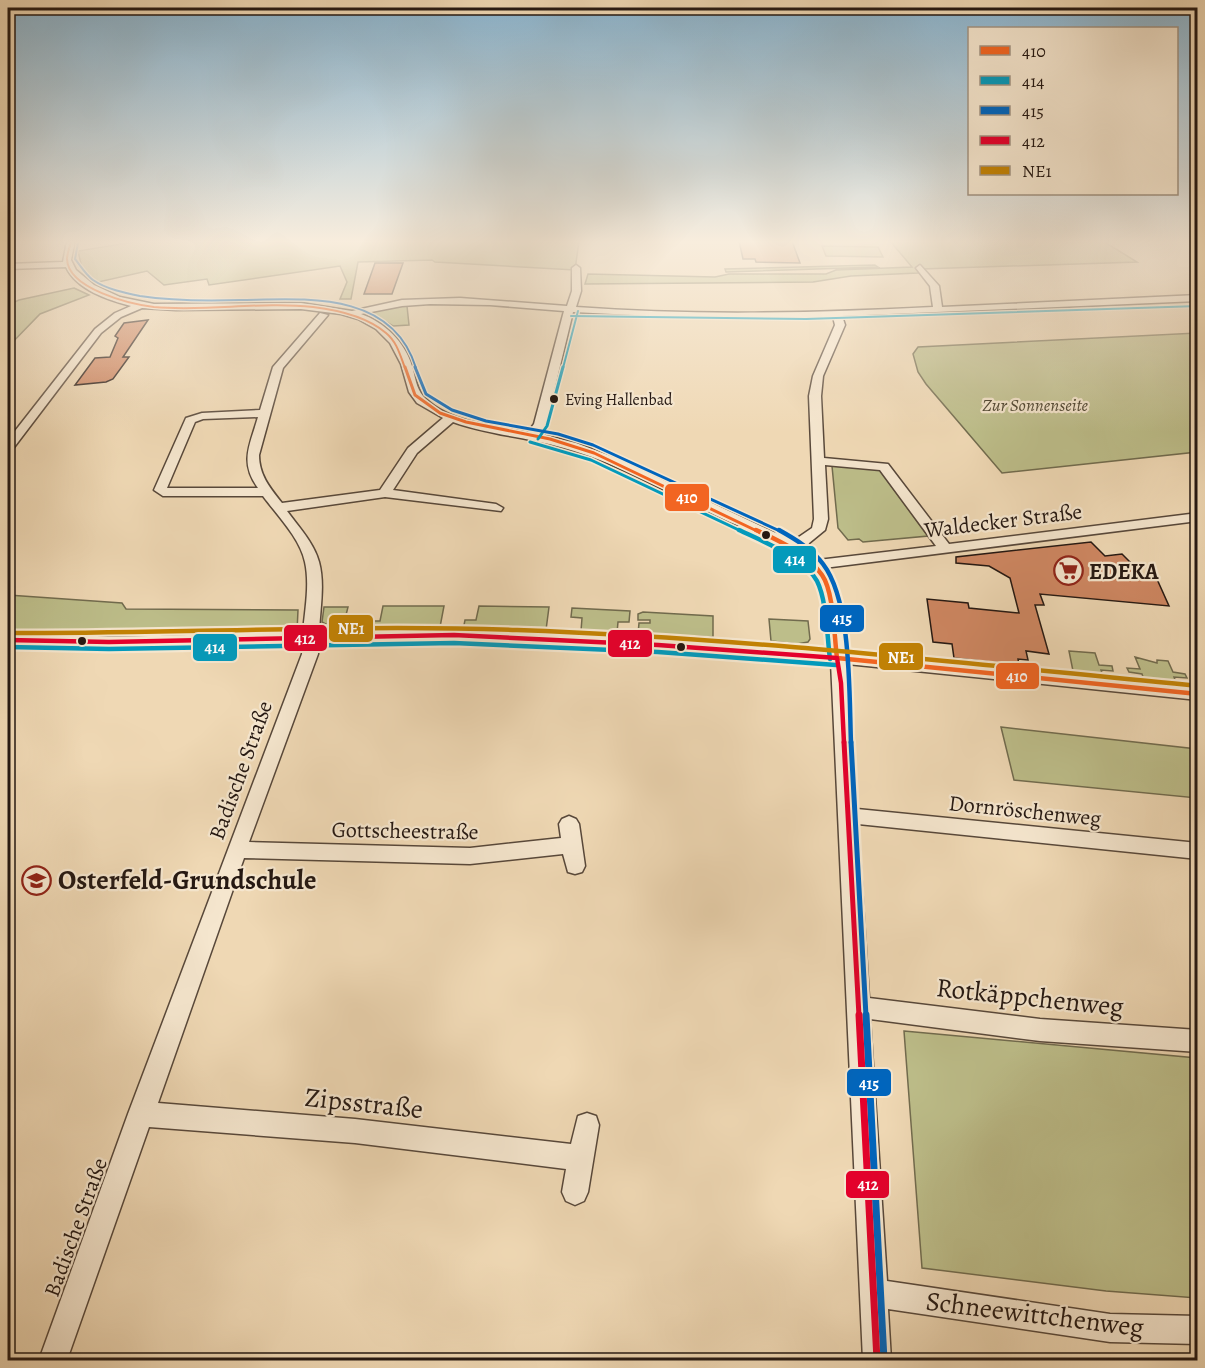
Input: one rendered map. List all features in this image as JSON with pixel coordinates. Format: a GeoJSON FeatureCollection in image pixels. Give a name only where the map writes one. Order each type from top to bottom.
{"type":"FeatureCollection","features":[{"type":"Feature","properties":{"kind":"street"},"geometry":{"type":"LineString","coordinates":[[8,447],[100,329],[118,315],[140,305],[183,308],[302,307],[351,314],[386,333],[402,353],[410,386],[429,408],[451,418],[532,435],[594,453],[794,548],[814,565],[822,575],[828,592],[841,683],[877,1360]]}},
{"type":"Feature","properties":{"kind":"street"},"geometry":{"type":"LineString","coordinates":[[351,314],[381,305]]}},
{"type":"Feature","properties":{"kind":"street"},"geometry":{"type":"LineString","coordinates":[[521,305],[713,315],[837,314],[1036,305]]}},
{"type":"Feature","properties":{"kind":"street"},"geometry":{"type":"LineString","coordinates":[[532,435],[540,424],[573,305]]}},
{"type":"Feature","properties":{"kind":"street"},"geometry":{"type":"LineString","coordinates":[[937,305],[938,309]]}},
{"type":"Feature","properties":{"kind":"street"},"geometry":{"type":"LineString","coordinates":[[794,548],[818,530],[820,525],[816,392],[818,376],[840,325],[837,314]]}},
{"type":"Feature","properties":{"kind":"street","name":"Badische Straße"},"geometry":{"type":"LineString","coordinates":[[53,1360],[140,1114],[198,963],[297,681],[307,661],[312,637],[314,579],[312,561],[305,545],[272,500],[253,467],[253,455],[278,367],[323,315]]}},
{"type":"Feature","properties":{"kind":"street"},"geometry":{"type":"LineString","coordinates":[[265,413],[202,416],[190,420],[160,490],[272,500],[385,493],[496,508]]}},
{"type":"Feature","properties":{"kind":"street"},"geometry":{"type":"LineString","coordinates":[[385,493],[401,464],[451,418]]}},
{"type":"Feature","properties":{"kind":"street"},"geometry":{"type":"LineString","coordinates":[[817,461],[884,467],[945,548]]}},
{"type":"Feature","properties":{"kind":"street","name":"Waldecker Straße"},"geometry":{"type":"LineString","coordinates":[[814,565],[1197,517]]}},
{"type":"Feature","properties":{"kind":"street"},"geometry":{"type":"LineString","coordinates":[[8,640],[86,642],[443,635],[517,637],[800,654],[1197,694]]}},
{"type":"Feature","properties":{"kind":"street","name":"Dornröschenweg"},"geometry":{"type":"LineString","coordinates":[[847,816],[1197,851]]}},
{"type":"Feature","properties":{"kind":"street"},"geometry":{"type":"LineString","coordinates":[[569,824],[575,866]]}},
{"type":"Feature","properties":{"kind":"street","name":"Gottscheestraße"},"geometry":{"type":"LineString","coordinates":[[236,850],[470,856],[503,855],[572,846]]}},
{"type":"Feature","properties":{"kind":"street","name":"Rotkäppchenweg"},"geometry":{"type":"LineString","coordinates":[[858,1007],[1040,1030],[1197,1041]]}},
{"type":"Feature","properties":{"kind":"street","name":"Zipsstraße"},"geometry":{"type":"LineString","coordinates":[[140,1114],[355,1131],[581,1158]]}},
{"type":"Feature","properties":{"kind":"street"},"geometry":{"type":"LineString","coordinates":[[575,1192],[587,1125]]}},
{"type":"Feature","properties":{"kind":"street","name":"Schneewittchenweg"},"geometry":{"type":"LineString","coordinates":[[873,1293],[1110,1328],[1197,1330]]}},
{"type":"Feature","properties":{"kind":"green space"},"geometry":{"type":"Polygon","coordinates":[[[8,305],[64,305],[40,314],[8,347],[8,305]]]}},
{"type":"Feature","properties":{"kind":"green space"},"geometry":{"type":"Polygon","coordinates":[[[407,306],[409,325],[393,326],[369,312],[389,307],[407,306]]]}},
{"type":"Feature","properties":{"kind":"green space","name":"Zur Sonnenseite"},"geometry":{"type":"Polygon","coordinates":[[[1197,333],[1197,452],[1002,473],[926,384],[918,372],[913,354],[918,347],[1197,333]]]}},
{"type":"Feature","properties":{"kind":"green space"},"geometry":{"type":"Polygon","coordinates":[[[832,466],[879,469],[928,536],[863,542],[859,539],[848,540],[838,528],[832,466]]]}},
{"type":"Feature","properties":{"kind":"green space"},"geometry":{"type":"Polygon","coordinates":[[[8,595],[122,603],[126,609],[298,610],[297,632],[8,633],[8,595]]]}},
{"type":"Feature","properties":{"kind":"green space"},"geometry":{"type":"Polygon","coordinates":[[[383,606],[444,606],[440,627],[450,627],[449,630],[369,631],[369,621],[380,621],[383,606]]]}},
{"type":"Feature","properties":{"kind":"green space"},"geometry":{"type":"Polygon","coordinates":[[[479,606],[549,607],[546,630],[557,632],[463,630],[465,620],[476,620],[479,606]]]}},
{"type":"Feature","properties":{"kind":"green space"},"geometry":{"type":"Polygon","coordinates":[[[324,607],[348,607],[343,627],[353,629],[343,631],[322,622],[324,607]]]}},
{"type":"Feature","properties":{"kind":"green space"},"geometry":{"type":"Polygon","coordinates":[[[572,608],[630,611],[629,622],[618,622],[617,633],[626,633],[626,635],[570,632],[581,631],[582,618],[571,617],[572,608]]]}},
{"type":"Feature","properties":{"kind":"green space"},"geometry":{"type":"Polygon","coordinates":[[[643,612],[713,616],[713,637],[638,634],[639,623],[650,623],[650,620],[638,620],[638,614],[643,612]]]}},
{"type":"Feature","properties":{"kind":"green space"},"geometry":{"type":"Polygon","coordinates":[[[769,619],[808,621],[810,639],[808,642],[797,644],[771,641],[769,619]]]}},
{"type":"Feature","properties":{"kind":"green space"},"geometry":{"type":"Polygon","coordinates":[[[1069,651],[1095,653],[1099,665],[1112,666],[1113,671],[1101,670],[1104,679],[1074,676],[1069,651]]]}},
{"type":"Feature","properties":{"kind":"green space"},"geometry":{"type":"Polygon","coordinates":[[[1135,657],[1157,663],[1157,660],[1168,661],[1173,672],[1185,674],[1187,678],[1174,677],[1178,687],[1145,683],[1142,674],[1129,672],[1127,668],[1140,669],[1135,657]]]}},
{"type":"Feature","properties":{"kind":"green space"},"geometry":{"type":"Polygon","coordinates":[[[1001,727],[1197,749],[1197,798],[1014,780],[1001,727]]]}},
{"type":"Feature","properties":{"kind":"green space"},"geometry":{"type":"Polygon","coordinates":[[[904,1031],[1197,1058],[1197,1298],[1106,1291],[922,1268],[904,1031]]]}},
{"type":"Feature","properties":{"kind":"building"},"geometry":{"type":"Polygon","coordinates":[[[148,320],[123,357],[129,357],[113,379],[106,382],[75,385],[95,358],[110,357],[118,338],[115,336],[124,323],[148,320]]]}},
{"type":"Feature","properties":{"kind":"building"},"geometry":{"type":"Polygon","coordinates":[[[1091,542],[1105,556],[1122,554],[1144,576],[1156,577],[1169,606],[1040,594],[1044,605],[1035,605],[1049,654],[1026,651],[1028,660],[1018,659],[1019,665],[954,658],[952,644],[933,642],[927,599],[968,603],[969,608],[1019,613],[1010,578],[989,566],[956,563],[956,557],[1091,542]]]}},
{"type":"Feature","properties":{"kind":"transit line","name":"410"},"geometry":{"type":"LineString","coordinates":[[144,305],[154,307],[311,307],[343,312],[369,322],[386,333],[397,346],[415,395],[440,413],[466,422],[550,439],[594,453],[793,548],[822,575],[828,592],[837,658]]}},
{"type":"Feature","properties":{"kind":"transit line","name":"415"},"geometry":{"type":"LineString","coordinates":[[348,305],[367,312],[395,331],[408,349],[423,389],[436,402],[469,417],[558,434],[610,452],[782,532],[807,548],[827,570],[841,609],[846,655],[884,1360]]}},
{"type":"Feature","properties":{"kind":"transit line","name":"414"},"geometry":{"type":"LineString","coordinates":[[571,316],[649,319],[806,319],[1198,306]]}},
{"type":"Feature","properties":{"kind":"transit line","name":"414"},"geometry":{"type":"LineString","coordinates":[[538,439],[547,426],[578,311]]}},
{"type":"Feature","properties":{"kind":"transit line","name":"414"},"geometry":{"type":"LineString","coordinates":[[530,442],[591,460],[789,554],[816,579],[821,594],[830,659]]}},
{"type":"Feature","properties":{"kind":"transit line","name":"NE1"},"geometry":{"type":"LineString","coordinates":[[8,633],[390,628],[517,630],[773,645],[1198,686]]}},
{"type":"Feature","properties":{"kind":"transit line","name":"412"},"geometry":{"type":"LineString","coordinates":[[8,640],[109,642],[454,635],[658,645],[837,658]]}},
{"type":"Feature","properties":{"kind":"transit line","name":"414"},"geometry":{"type":"LineString","coordinates":[[8,647],[109,649],[454,643],[658,652],[836,665]]}},
{"type":"Feature","properties":{"kind":"transit line","name":"410"},"geometry":{"type":"LineString","coordinates":[[837,658],[1198,694]]}},
{"type":"Feature","properties":{"kind":"transit line","name":"412"},"geometry":{"type":"LineString","coordinates":[[837,658],[841,683],[877,1360]]}},
{"type":"Feature","properties":{"kind":"place","name":"Eving Hallenbad"},"geometry":{"type":"Point","coordinates":[554,399]}},
{"type":"Feature","properties":{"kind":"place","name":"EDEKA"},"geometry":{"type":"Point","coordinates":[1068,571]}},
{"type":"Feature","properties":{"kind":"place","name":"Osterfeld-Grundschule"},"geometry":{"type":"Point","coordinates":[37,880]}}]}
